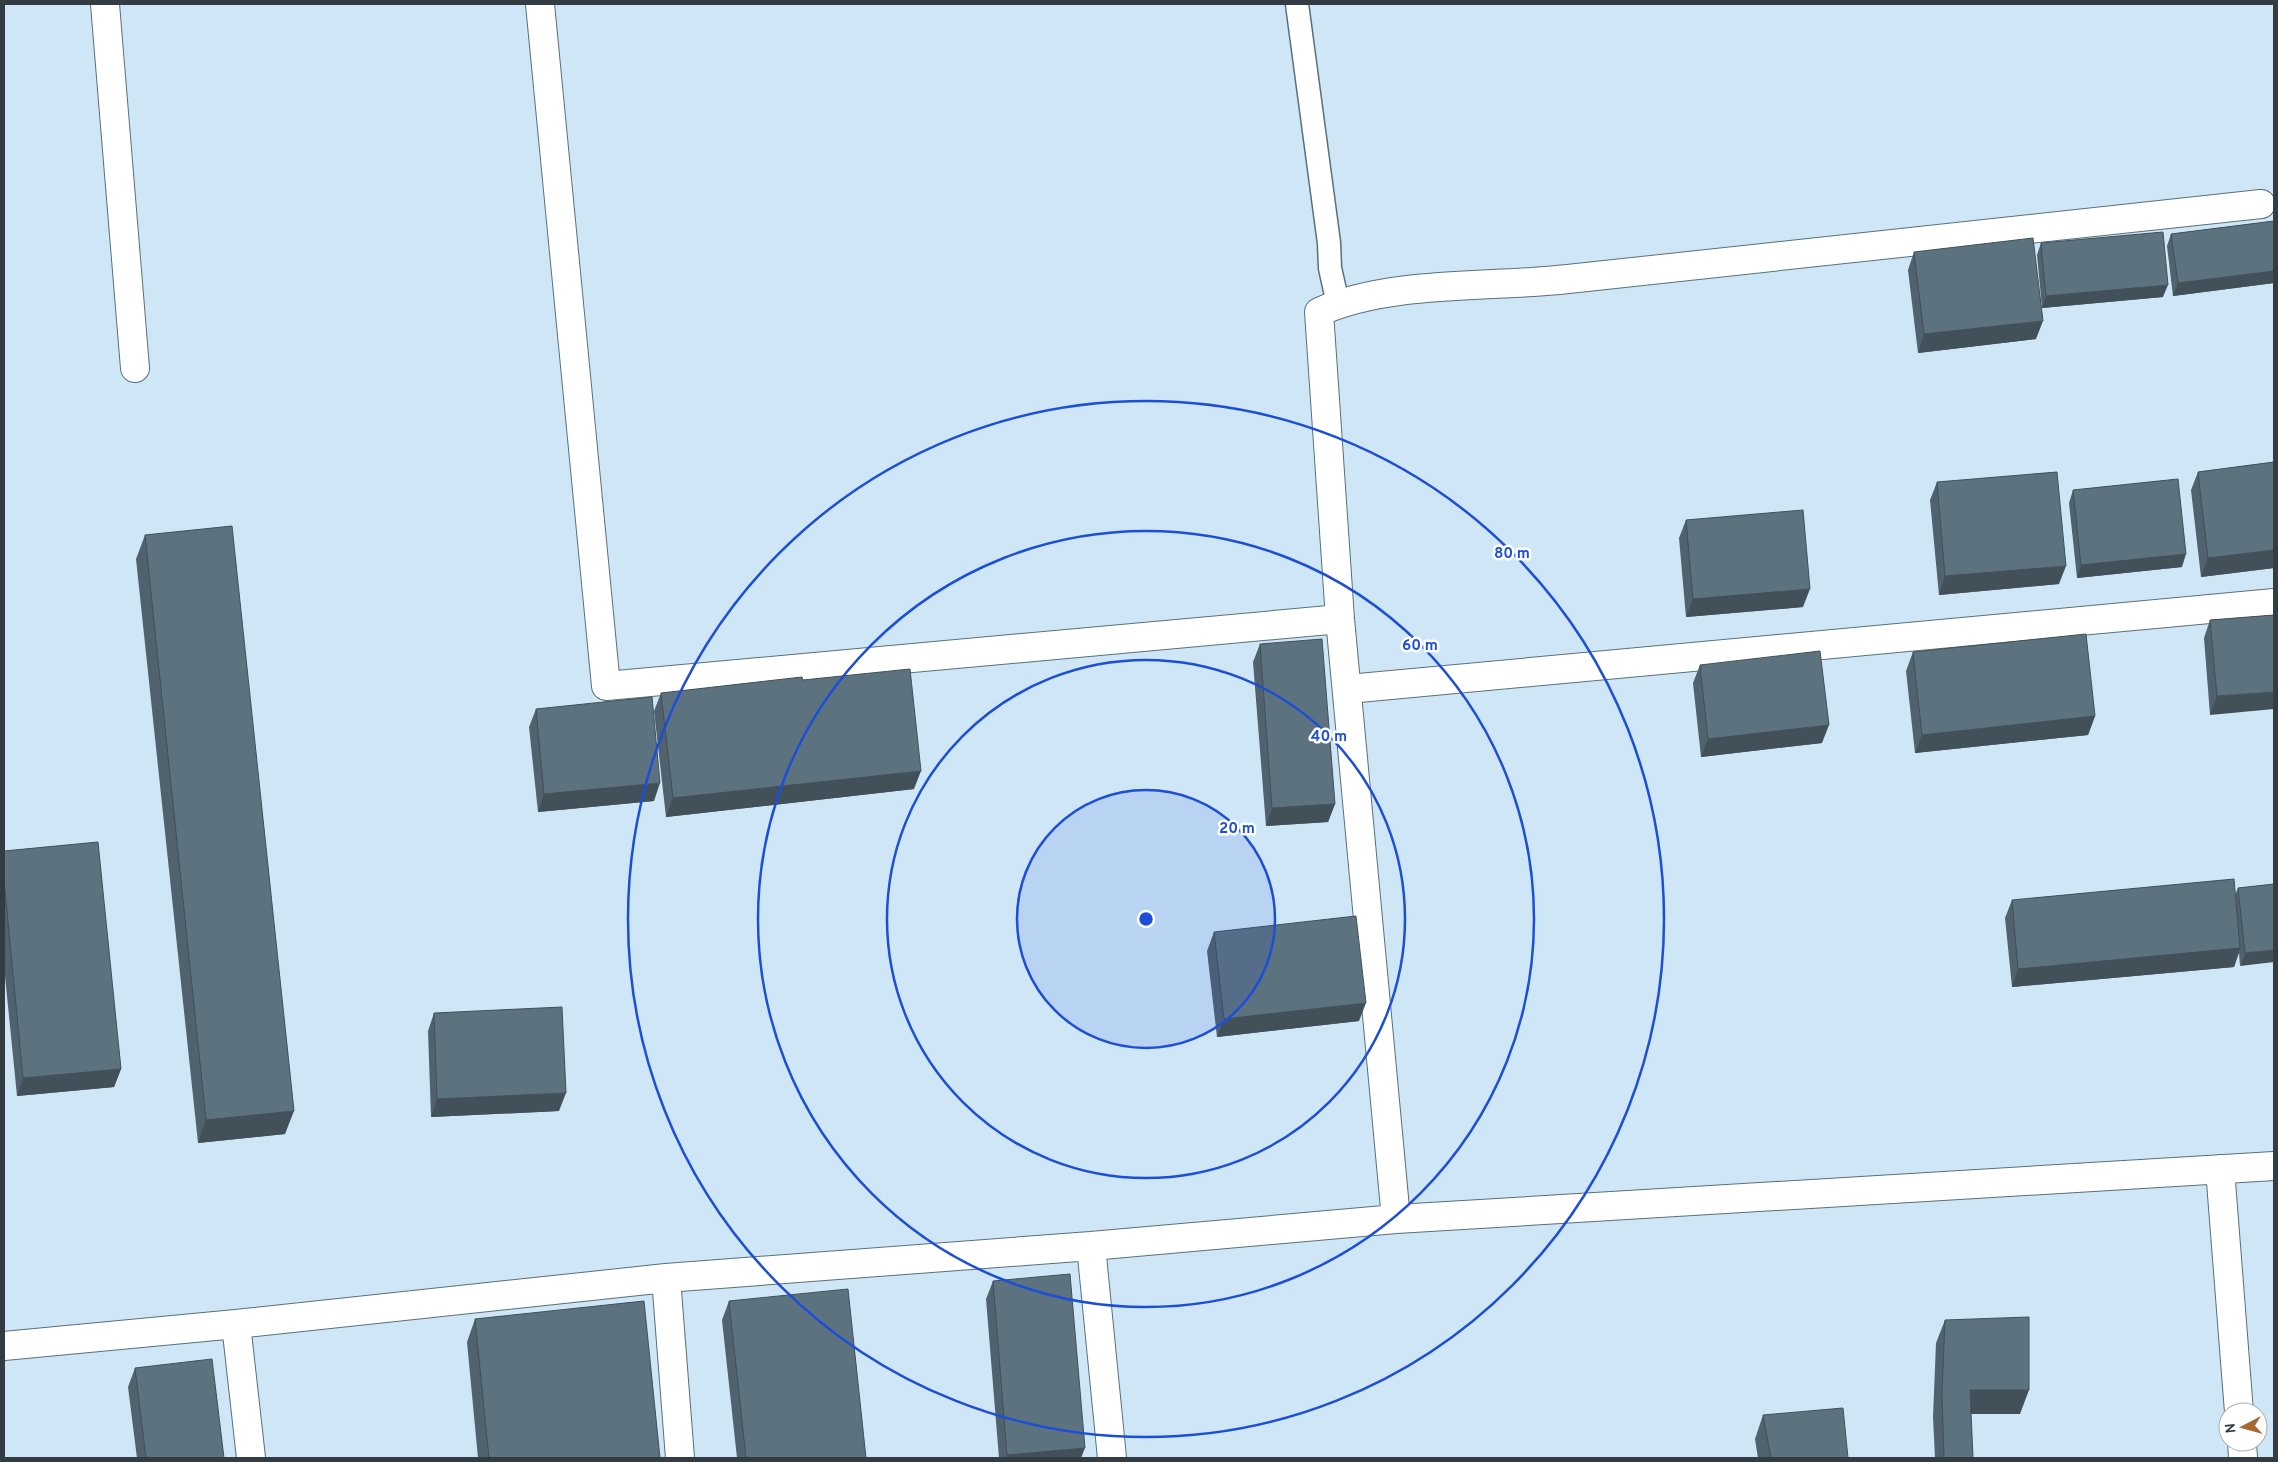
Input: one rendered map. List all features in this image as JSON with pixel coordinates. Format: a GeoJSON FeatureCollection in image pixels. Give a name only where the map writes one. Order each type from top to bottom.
{"type":"FeatureCollection","features":[{"type":"Feature","properties":{"kind":"street"},"geometry":{"type":"LineString","coordinates":[[105,4],[135,368]]}},
{"type":"Feature","properties":{"kind":"street"},"geometry":{"type":"LineString","coordinates":[[540,4],[606,686],[1340,619]]}},
{"type":"Feature","properties":{"kind":"street"},"geometry":{"type":"LineString","coordinates":[[1396,1219],[1340,619],[1319,312],[1338,304],[1420,290],[1541,282],[2261,204]]}},
{"type":"Feature","properties":{"kind":"street"},"geometry":{"type":"LineString","coordinates":[[1348,689],[2274,603]]}},
{"type":"Feature","properties":{"kind":"street"},"geometry":{"type":"LineString","coordinates":[[4,1346],[236,1324],[666,1278],[1091,1246],[1396,1219],[2274,1166]]}},
{"type":"Feature","properties":{"kind":"street"},"geometry":{"type":"LineString","coordinates":[[2220,1169],[2238,1402]]}},
{"type":"Feature","properties":{"kind":"street"},"geometry":{"type":"LineString","coordinates":[[1091,1246],[1112,1458]]}},
{"type":"Feature","properties":{"kind":"street"},"geometry":{"type":"LineString","coordinates":[[666,1278],[680,1458]]}},
{"type":"Feature","properties":{"kind":"street"},"geometry":{"type":"LineString","coordinates":[[236,1324],[251,1458]]}},
{"type":"Feature","properties":{"kind":"lane"},"geometry":{"type":"LineString","coordinates":[[1296,4],[1329,243],[1330,268],[1338,304]]}},
{"type":"Feature","properties":{"kind":"building"},"geometry":{"type":"Polygon","coordinates":[[[2274,221],[2274,271],[2178,283],[2171,234],[2274,221]]]}},
{"type":"Feature","properties":{"kind":"building"},"geometry":{"type":"Polygon","coordinates":[[[2163,232],[2168,285],[2046,296],[2041,243],[2163,232]]]}},
{"type":"Feature","properties":{"kind":"building"},"geometry":{"type":"Polygon","coordinates":[[[2033,238],[2043,321],[1924,334],[1914,252],[2033,238]]]}},
{"type":"Feature","properties":{"kind":"building"},"geometry":{"type":"Polygon","coordinates":[[[2274,462],[2274,550],[2208,558],[2198,472],[2274,462]]]}},
{"type":"Feature","properties":{"kind":"building"},"geometry":{"type":"Polygon","coordinates":[[[2057,472],[2066,566],[1945,576],[1937,482],[2057,472]]]}},
{"type":"Feature","properties":{"kind":"building"},"geometry":{"type":"Polygon","coordinates":[[[2178,479],[2186,554],[2081,565],[2073,490],[2178,479]]]}},
{"type":"Feature","properties":{"kind":"building"},"geometry":{"type":"Polygon","coordinates":[[[1803,510],[1810,589],[1693,599],[1686,520],[1803,510]]]}},
{"type":"Feature","properties":{"kind":"building"},"geometry":{"type":"Polygon","coordinates":[[[232,526],[294,1111],[206,1120],[145,535],[232,526]]]}},
{"type":"Feature","properties":{"kind":"building"},"geometry":{"type":"Polygon","coordinates":[[[2274,615],[2274,692],[2217,696],[2210,620],[2274,615]]]}},
{"type":"Feature","properties":{"kind":"building"},"geometry":{"type":"Polygon","coordinates":[[[2086,634],[2095,716],[1922,735],[1913,652],[2086,634]]]}},
{"type":"Feature","properties":{"kind":"building"},"geometry":{"type":"Polygon","coordinates":[[[1322,639],[1335,804],[1272,808],[1260,644],[1322,639]]]}},
{"type":"Feature","properties":{"kind":"building"},"geometry":{"type":"Polygon","coordinates":[[[1820,651],[1829,725],[1708,739],[1700,665],[1820,651]]]}},
{"type":"Feature","properties":{"kind":"building"},"geometry":{"type":"Polygon","coordinates":[[[910,669],[921,771],[673,798],[661,693],[802,677],[803,680],[910,669]]]}},
{"type":"Feature","properties":{"kind":"building"},"geometry":{"type":"Polygon","coordinates":[[[652,697],[660,783],[544,794],[536,709],[652,697]]]}},
{"type":"Feature","properties":{"kind":"building"},"geometry":{"type":"Polygon","coordinates":[[[98,842],[121,1069],[23,1078],[4,880],[4,851],[98,842]]]}},
{"type":"Feature","properties":{"kind":"building"},"geometry":{"type":"Polygon","coordinates":[[[2234,879],[2240,948],[2018,969],[2012,900],[2234,879]]]}},
{"type":"Feature","properties":{"kind":"building"},"geometry":{"type":"Polygon","coordinates":[[[2274,884],[2274,950],[2245,953],[2238,888],[2274,884]]]}},
{"type":"Feature","properties":{"kind":"building"},"geometry":{"type":"Polygon","coordinates":[[[1356,916],[1366,1003],[1224,1019],[1214,932],[1356,916]]]}},
{"type":"Feature","properties":{"kind":"building"},"geometry":{"type":"Polygon","coordinates":[[[562,1007],[566,1093],[437,1099],[434,1013],[562,1007]]]}},
{"type":"Feature","properties":{"kind":"building"},"geometry":{"type":"Polygon","coordinates":[[[1070,1274],[1085,1448],[1007,1455],[993,1281],[1070,1274]]]}},
{"type":"Feature","properties":{"kind":"building"},"geometry":{"type":"Polygon","coordinates":[[[848,1289],[866,1458],[746,1458],[729,1301],[848,1289]]]}},
{"type":"Feature","properties":{"kind":"building"},"geometry":{"type":"Polygon","coordinates":[[[644,1301],[660,1458],[489,1458],[475,1319],[644,1301]]]}},
{"type":"Feature","properties":{"kind":"building"},"geometry":{"type":"Polygon","coordinates":[[[2029,1317],[2029,1390],[1970,1390],[1973,1458],[1944,1458],[1942,1393],[1945,1320],[2029,1317]]]}},
{"type":"Feature","properties":{"kind":"building"},"geometry":{"type":"Polygon","coordinates":[[[212,1359],[224,1458],[146,1458],[135,1368],[212,1359]]]}},
{"type":"Feature","properties":{"kind":"building"},"geometry":{"type":"Polygon","coordinates":[[[1843,1408],[1848,1458],[1771,1458],[1763,1415],[1843,1408]]]}}]}
